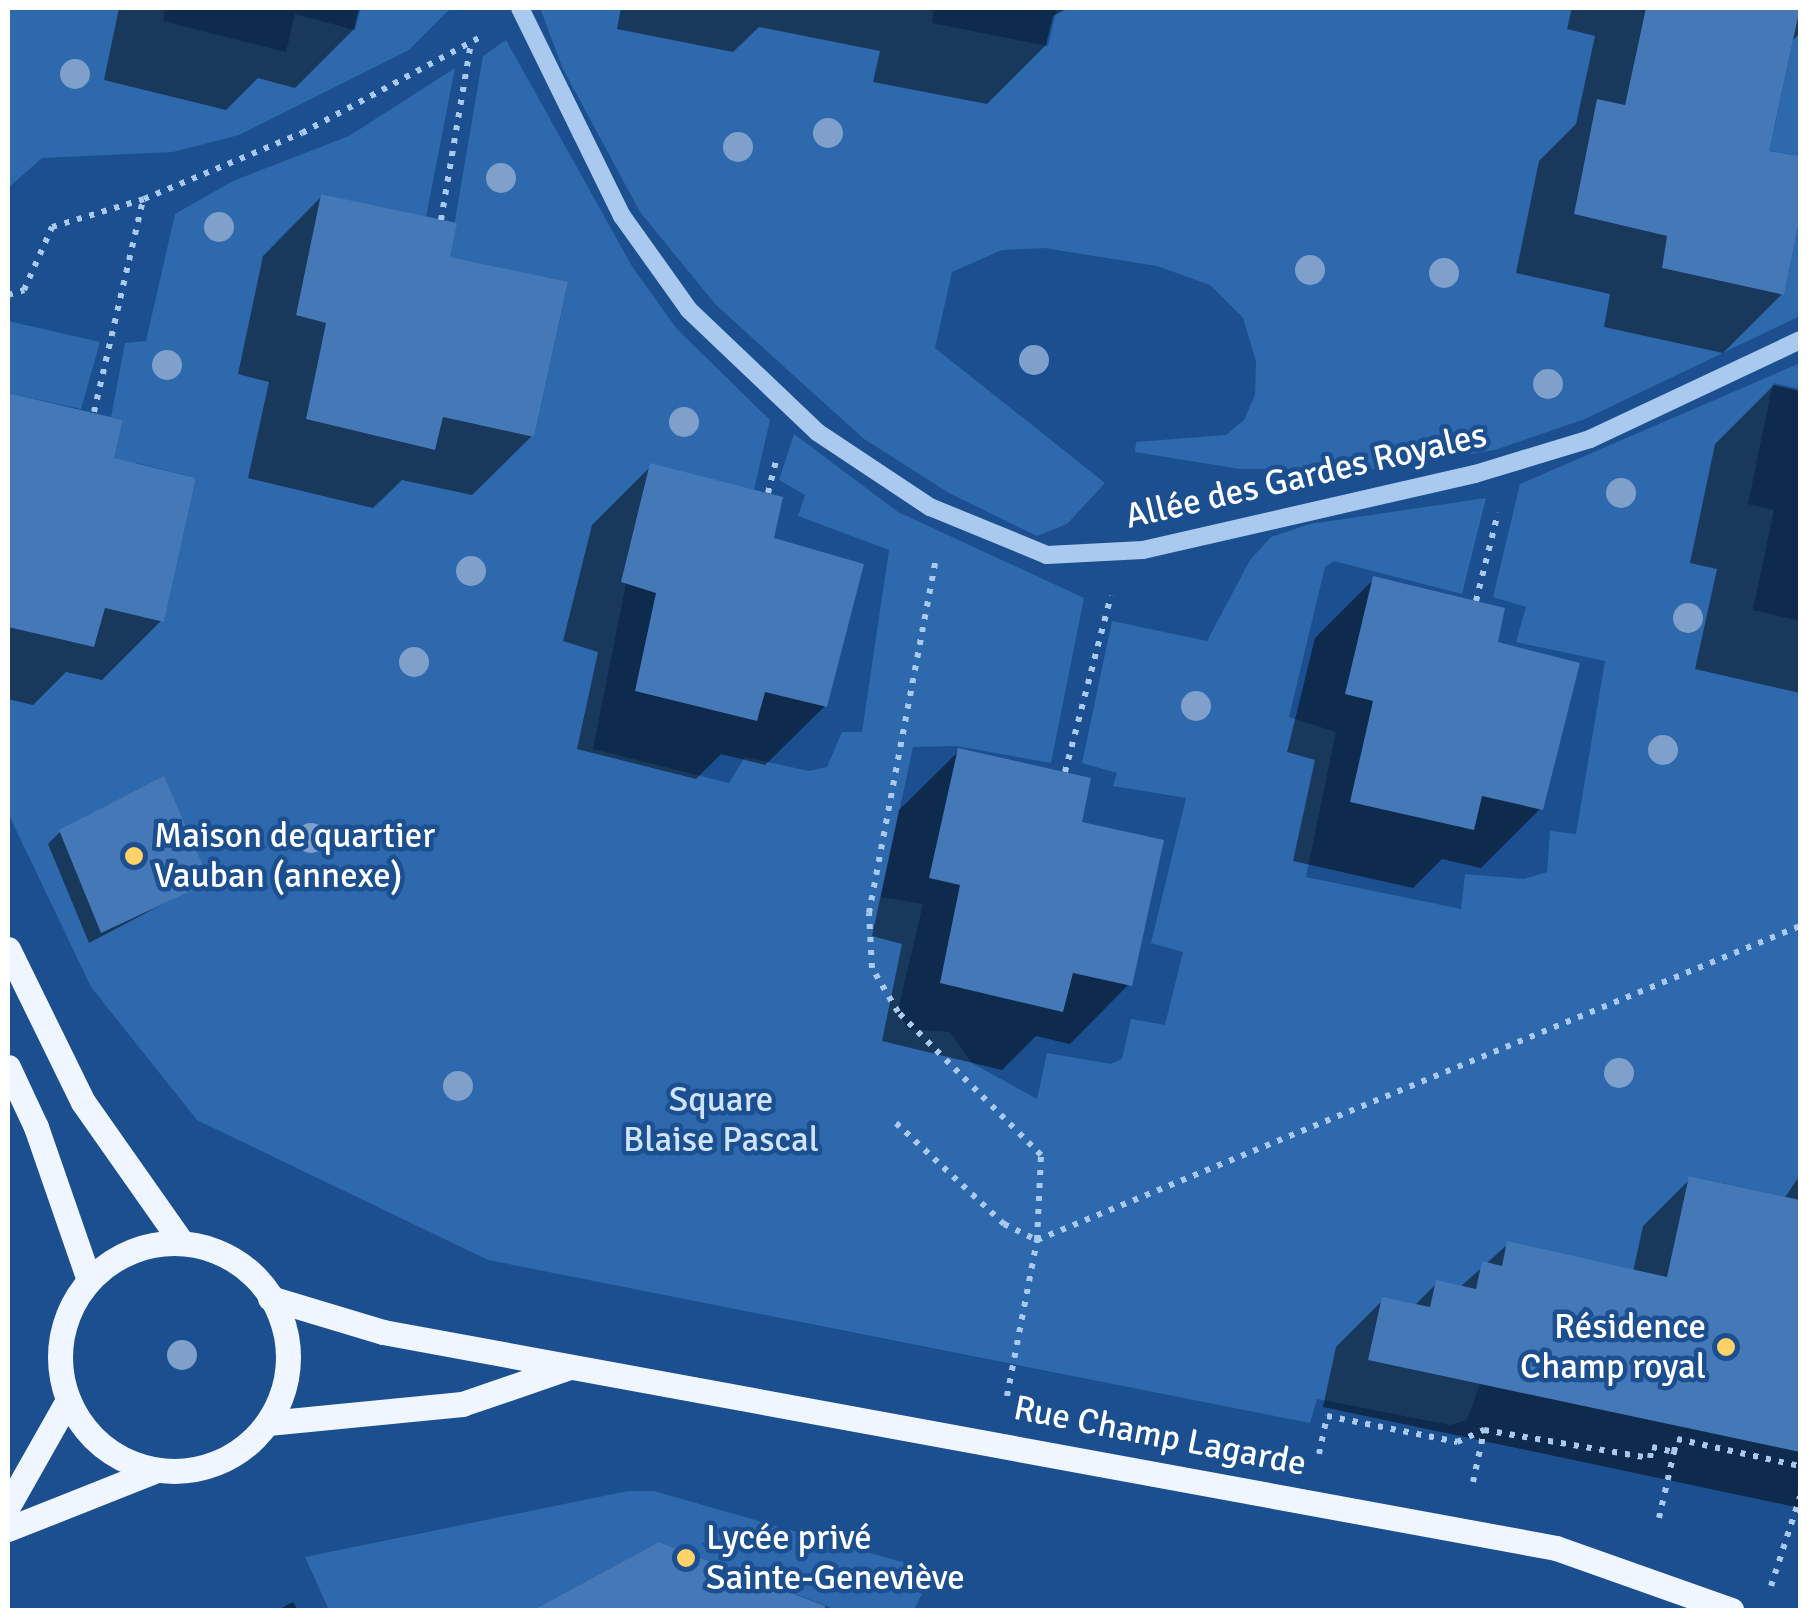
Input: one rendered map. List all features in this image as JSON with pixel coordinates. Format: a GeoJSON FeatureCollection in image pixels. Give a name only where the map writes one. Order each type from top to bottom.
{"type":"FeatureCollection","features":[{"type":"Feature","properties":{"kind":"main road"},"geometry":{"type":"LineString","coordinates":[[8,949],[82,1102],[182,1243]]}},
{"type":"Feature","properties":{"kind":"main road"},"geometry":{"type":"LineString","coordinates":[[8,1067],[36,1127],[88,1280]]}},
{"type":"Feature","properties":{"kind":"main road"},"geometry":{"type":"LineString","coordinates":[[8,1529],[152,1472],[216,1464],[246,1449],[268,1423],[288,1366],[284,1327],[270,1298],[243,1267],[215,1250],[182,1243],[115,1258],[88,1280],[59,1343],[68,1400],[103,1447],[152,1472]]}},
{"type":"Feature","properties":{"kind":"main road","name":"Rue Champ Lagarde"},"geometry":{"type":"LineString","coordinates":[[270,1298],[384,1332],[566,1368],[992,1440],[1556,1548],[1731,1610]]}},
{"type":"Feature","properties":{"kind":"main road","name":"Rue Champ Lagarde"},"geometry":{"type":"LineString","coordinates":[[268,1423],[462,1404],[566,1368]]}},
{"type":"Feature","properties":{"kind":"main road"},"geometry":{"type":"LineString","coordinates":[[8,1506],[68,1400]]}},
{"type":"Feature","properties":{"kind":"street","name":"Allée des Gardes Royales"},"geometry":{"type":"LineString","coordinates":[[521,11],[622,216],[689,310],[817,432],[945,513],[1046,554],[1122,551],[1386,497],[1510,464],[1590,439],[1800,340]]}},
{"type":"Feature","properties":{"kind":"path"},"geometry":{"type":"LineString","coordinates":[[8,295],[24,290],[52,227],[144,199],[302,133],[472,42],[521,11]]}},
{"type":"Feature","properties":{"kind":"path"},"geometry":{"type":"LineString","coordinates":[[441,220],[472,42]]}},
{"type":"Feature","properties":{"kind":"path"},"geometry":{"type":"LineString","coordinates":[[94,412],[144,199]]}},
{"type":"Feature","properties":{"kind":"path"},"geometry":{"type":"LineString","coordinates":[[1476,602],[1510,464]]}},
{"type":"Feature","properties":{"kind":"path"},"geometry":{"type":"LineString","coordinates":[[945,513],[870,913],[872,968],[898,1012],[1041,1155],[1037,1240],[1017,1364],[992,1440]]}},
{"type":"Feature","properties":{"kind":"path"},"geometry":{"type":"LineString","coordinates":[[1065,772],[1122,551]]}},
{"type":"Feature","properties":{"kind":"path"},"geometry":{"type":"LineString","coordinates":[[896,1123],[1004,1224],[1037,1240],[1800,926]]}},
{"type":"Feature","properties":{"kind":"path"},"geometry":{"type":"LineString","coordinates":[[1310,1500],[1327,1416],[1456,1442],[1484,1430],[1650,1458],[1652,1447],[1674,1452]]}},
{"type":"Feature","properties":{"kind":"path"},"geometry":{"type":"LineString","coordinates":[[1659,1518],[1677,1439],[1800,1466]]}},
{"type":"Feature","properties":{"kind":"path"},"geometry":{"type":"LineString","coordinates":[[1769,1594],[1800,1497]]}},
{"type":"Feature","properties":{"kind":"green space"},"geometry":{"type":"Polygon","coordinates":[[[8,8],[165,8],[163,21],[286,52],[295,14],[355,30],[361,8],[451,8],[409,50],[239,135],[173,152],[42,158],[8,188],[8,8]]]}},
{"type":"Feature","properties":{"kind":"green space"},"geometry":{"type":"Polygon","coordinates":[[[540,8],[934,8],[932,23],[1048,46],[1057,8],[1646,8],[1625,105],[1597,100],[1574,214],[1667,236],[1662,268],[1784,295],[1800,216],[1800,316],[1585,419],[1495,450],[1376,469],[1240,469],[1135,452],[1136,442],[1226,435],[1244,420],[1255,395],[1256,361],[1243,318],[1210,285],[1157,266],[1044,248],[1002,250],[952,272],[935,348],[1105,483],[1067,524],[1037,536],[949,493],[864,439],[716,305],[640,212],[562,67],[540,8]]]}},
{"type":"Feature","properties":{"kind":"green space"},"geometry":{"type":"Polygon","coordinates":[[[1800,8],[1800,156],[1748,147],[1774,129],[1800,8]]]}},
{"type":"Feature","properties":{"kind":"green space","name":"Square Blaise Pascal"},"geometry":{"type":"Polygon","coordinates":[[[506,40],[633,268],[677,329],[770,420],[754,490],[650,464],[593,749],[729,783],[745,757],[809,771],[827,767],[842,732],[862,732],[889,550],[798,516],[805,495],[779,480],[794,434],[898,512],[1084,598],[1051,763],[956,746],[913,747],[881,897],[923,904],[898,1011],[908,1029],[950,1032],[972,1063],[1037,1099],[1047,1053],[1111,1064],[1122,1059],[1131,1019],[1165,1025],[1183,952],[1151,943],[1186,798],[1113,786],[1117,773],[1082,763],[1112,621],[1207,641],[1250,560],[1271,537],[1310,524],[1486,498],[1462,594],[1334,561],[1325,567],[1289,717],[1336,732],[1306,877],[1461,909],[1465,874],[1524,879],[1547,872],[1550,831],[1576,834],[1605,661],[1516,642],[1526,607],[1493,597],[1520,484],[1800,363],[1800,389],[1773,383],[1748,504],[1774,510],[1753,610],[1800,621],[1800,1200],[1690,1176],[1667,1277],[1508,1242],[1502,1266],[1482,1262],[1476,1289],[1437,1281],[1430,1307],[1369,1360],[1480,1384],[1467,1420],[1450,1425],[1317,1399],[1310,1423],[488,1260],[197,1120],[91,987],[8,813],[8,627],[94,647],[105,608],[164,621],[196,478],[137,463],[108,482],[123,420],[111,417],[125,343],[146,341],[175,214],[233,181],[349,136],[455,68],[426,217],[321,194],[296,314],[326,323],[306,419],[434,450],[443,417],[534,437],[568,283],[472,262],[444,285],[483,56],[506,40]]]}},
{"type":"Feature","properties":{"kind":"green space"},"geometry":{"type":"Polygon","coordinates":[[[8,321],[100,342],[81,409],[8,393],[8,321]]]}},
{"type":"Feature","properties":{"kind":"green space"},"geometry":{"type":"Polygon","coordinates":[[[628,1491],[654,1491],[933,1571],[914,1610],[837,1610],[659,1542],[533,1610],[329,1610],[305,1557],[628,1491]]]}},
{"type":"Feature","properties":{"kind":"building"},"geometry":{"type":"Polygon","coordinates":[[[1646,8],[1800,8],[1769,151],[1800,156],[1800,216],[1784,295],[1662,268],[1667,236],[1574,214],[1597,99],[1625,105],[1646,8]]]}},
{"type":"Feature","properties":{"kind":"building"},"geometry":{"type":"Polygon","coordinates":[[[321,194],[457,223],[450,257],[568,282],[534,437],[443,417],[435,450],[306,419],[326,323],[296,315],[321,194]]]}},
{"type":"Feature","properties":{"kind":"building"},"geometry":{"type":"Polygon","coordinates":[[[8,393],[123,420],[114,458],[196,478],[164,622],[105,608],[94,647],[8,627],[8,393]]]}},
{"type":"Feature","properties":{"kind":"building"},"geometry":{"type":"Polygon","coordinates":[[[650,463],[783,497],[774,538],[864,564],[827,707],[765,692],[757,721],[635,691],[656,593],[621,582],[650,463]]]}},
{"type":"Feature","properties":{"kind":"building"},"geometry":{"type":"Polygon","coordinates":[[[1373,576],[1505,608],[1498,642],[1580,663],[1543,810],[1482,796],[1474,830],[1350,802],[1373,701],[1345,694],[1373,576]]]}},
{"type":"Feature","properties":{"kind":"building"},"geometry":{"type":"Polygon","coordinates":[[[958,748],[1091,778],[1082,822],[1164,840],[1132,986],[1073,973],[1063,1012],[940,983],[960,885],[929,878],[958,748]]]}},
{"type":"Feature","properties":{"kind":"building","name":"Maison de quartier Vauban (annexe)"},"geometry":{"type":"Polygon","coordinates":[[[164,776],[210,882],[101,933],[59,830],[164,776]]]}},
{"type":"Feature","properties":{"kind":"building"},"geometry":{"type":"Polygon","coordinates":[[[1689,1176],[1800,1200],[1800,1452],[1368,1360],[1382,1297],[1430,1307],[1436,1280],[1476,1289],[1482,1261],[1502,1266],[1507,1241],[1667,1277],[1689,1176]]]}},
{"type":"Feature","properties":{"kind":"building"},"geometry":{"type":"Polygon","coordinates":[[[659,1542],[825,1606],[824,1610],[533,1610],[659,1542]]]}},
{"type":"Feature","properties":{"kind":"place","name":"Maison de quartier Vauban (annexe)"},"geometry":{"type":"Point","coordinates":[134,856]}},
{"type":"Feature","properties":{"kind":"place","name":"Résidence Champ royal"},"geometry":{"type":"Point","coordinates":[1726,1347]}},
{"type":"Feature","properties":{"kind":"place","name":"Lycée privé Sainte-Geneviève"},"geometry":{"type":"Point","coordinates":[686,1558]}}]}
